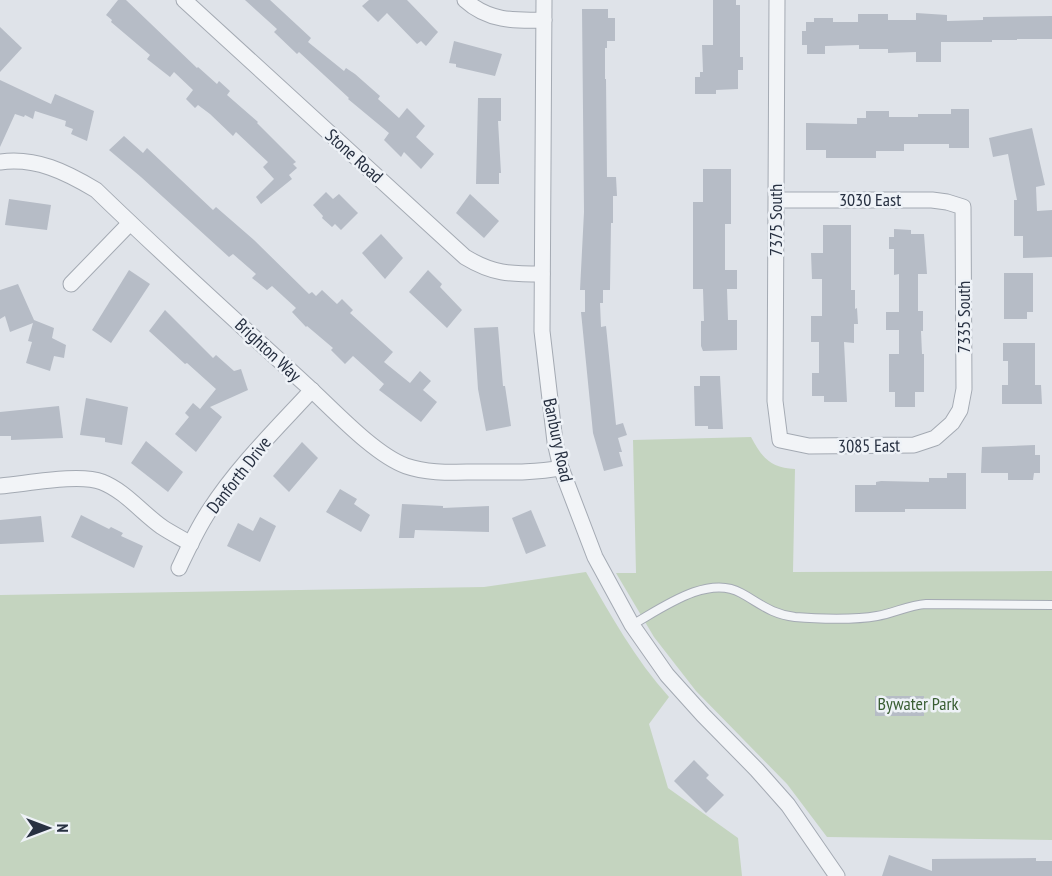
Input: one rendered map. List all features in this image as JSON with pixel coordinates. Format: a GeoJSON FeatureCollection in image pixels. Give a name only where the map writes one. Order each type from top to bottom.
{"type":"FeatureCollection","features":[{"type":"Feature","properties":{"kind":"street","name":"Stone Road"},"geometry":{"type":"LineString","coordinates":[[184,0],[465,257],[483,268],[502,273],[542,274]]}},
{"type":"Feature","properties":{"kind":"street"},"geometry":{"type":"LineString","coordinates":[[465,0],[480,12],[493,17],[507,20],[544,20]]}},
{"type":"Feature","properties":{"kind":"street","name":"Banbury Road"},"geometry":{"type":"LineString","coordinates":[[544,0],[542,332],[547,390],[561,468],[595,557],[632,624],[667,675],[788,805],[837,876]]}},
{"type":"Feature","properties":{"kind":"street","name":"7375 South"},"geometry":{"type":"LineString","coordinates":[[777,0],[775,401],[780,440]]}},
{"type":"Feature","properties":{"kind":"street","name":"Brighton Way"},"geometry":{"type":"LineString","coordinates":[[0,162],[36,163],[68,173],[96,190],[389,458],[423,470],[441,472],[540,472],[561,468]]}},
{"type":"Feature","properties":{"kind":"street","name":"3030 East"},"geometry":{"type":"LineString","coordinates":[[776,200],[932,200],[963,207]]}},
{"type":"Feature","properties":{"kind":"street","name":"7335 South"},"geometry":{"type":"LineString","coordinates":[[952,423],[960,410],[964,389],[963,207]]}},
{"type":"Feature","properties":{"kind":"street"},"geometry":{"type":"LineString","coordinates":[[72,285],[130,223]]}},
{"type":"Feature","properties":{"kind":"street","name":"Danforth Drive"},"geometry":{"type":"LineString","coordinates":[[178,568],[208,512],[243,465],[312,390]]}},
{"type":"Feature","properties":{"kind":"street","name":"3085 East"},"geometry":{"type":"LineString","coordinates":[[780,440],[808,446],[914,445],[935,438],[952,423]]}},
{"type":"Feature","properties":{"kind":"street"},"geometry":{"type":"LineString","coordinates":[[0,486],[77,479],[102,482],[114,488],[162,527],[190,544]]}},
{"type":"Feature","properties":{"kind":"lane"},"geometry":{"type":"LineString","coordinates":[[632,624],[693,592],[710,587],[725,587],[740,592],[763,608],[794,617],[863,618],[926,604],[1052,605]]}},
{"type":"Feature","properties":{"kind":"green space","name":"Bywater Park"},"geometry":{"type":"Polygon","coordinates":[[[751,437],[763,456],[773,464],[795,469],[793,572],[1052,571],[1052,840],[827,837],[787,784],[696,691],[654,637],[616,573],[636,573],[633,440],[751,437]]]}},
{"type":"Feature","properties":{"kind":"green space"},"geometry":{"type":"Polygon","coordinates":[[[586,572],[634,652],[669,697],[649,724],[668,788],[738,838],[742,876],[0,876],[0,595],[484,587],[586,572]]]}},
{"type":"Feature","properties":{"kind":"building"},"geometry":{"type":"Polygon","coordinates":[[[118,0],[126,0],[197,68],[217,84],[219,81],[230,91],[227,95],[258,122],[296,162],[293,164],[297,168],[289,175],[292,179],[261,204],[256,197],[274,179],[263,167],[268,162],[236,132],[233,136],[198,105],[195,108],[186,99],[193,90],[174,72],[170,77],[147,59],[150,55],[111,22],[112,20],[106,15],[118,0]]]}},
{"type":"Feature","properties":{"kind":"building"},"geometry":{"type":"Polygon","coordinates":[[[245,0],[270,0],[311,38],[308,42],[344,71],[346,68],[355,74],[380,96],[378,99],[399,118],[407,108],[425,126],[416,137],[434,154],[421,169],[404,152],[401,157],[384,140],[389,133],[348,99],[299,52],[297,54],[274,32],[277,29],[245,0]]]}},
{"type":"Feature","properties":{"kind":"building"},"geometry":{"type":"Polygon","coordinates":[[[369,0],[407,0],[438,32],[426,46],[421,41],[417,44],[387,13],[378,22],[362,6],[369,0]]]}},
{"type":"Feature","properties":{"kind":"building"},"geometry":{"type":"Polygon","coordinates":[[[713,0],[736,0],[736,5],[740,5],[740,57],[743,57],[743,70],[738,70],[738,89],[716,90],[716,94],[695,94],[695,77],[700,77],[700,72],[703,72],[702,45],[713,45],[713,0]]]}},
{"type":"Feature","properties":{"kind":"building"},"geometry":{"type":"Polygon","coordinates":[[[582,9],[608,9],[608,18],[615,18],[615,41],[607,41],[607,48],[605,48],[605,79],[607,177],[616,177],[617,196],[613,196],[610,290],[603,290],[603,303],[600,303],[601,327],[606,326],[616,425],[623,423],[627,435],[618,438],[623,466],[604,471],[593,433],[581,312],[585,312],[585,290],[580,290],[584,212],[582,9]]]}},
{"type":"Feature","properties":{"kind":"building"},"geometry":{"type":"Polygon","coordinates":[[[916,13],[947,15],[947,21],[983,20],[983,17],[1052,16],[1052,39],[941,42],[941,62],[916,62],[916,52],[888,53],[888,49],[859,49],[859,45],[825,46],[825,54],[807,54],[807,45],[802,45],[802,31],[806,31],[806,22],[814,22],[814,18],[833,18],[833,22],[858,22],[858,14],[888,14],[888,20],[916,20],[916,13]]]}},
{"type":"Feature","properties":{"kind":"building"},"geometry":{"type":"Polygon","coordinates":[[[0,27],[22,48],[0,72],[0,27]]]}},
{"type":"Feature","properties":{"kind":"building"},"geometry":{"type":"Polygon","coordinates":[[[454,41],[502,54],[495,76],[456,67],[456,64],[449,63],[454,41]]]}},
{"type":"Feature","properties":{"kind":"building"},"geometry":{"type":"Polygon","coordinates":[[[0,80],[51,104],[55,94],[94,111],[87,141],[71,134],[73,129],[65,126],[66,121],[35,111],[33,119],[15,114],[0,147],[0,80]]]}},
{"type":"Feature","properties":{"kind":"building"},"geometry":{"type":"Polygon","coordinates":[[[478,98],[501,98],[501,121],[498,121],[501,173],[499,173],[499,184],[476,184],[478,98]]]}},
{"type":"Feature","properties":{"kind":"building"},"geometry":{"type":"Polygon","coordinates":[[[951,109],[969,109],[969,148],[949,148],[949,144],[904,144],[904,151],[876,151],[876,158],[826,158],[826,150],[806,150],[806,123],[857,124],[857,118],[866,118],[866,111],[889,111],[889,117],[918,117],[918,114],[951,114],[951,109]]]}},
{"type":"Feature","properties":{"kind":"building"},"geometry":{"type":"Polygon","coordinates":[[[1032,128],[1045,185],[1036,187],[1037,211],[1052,210],[1052,257],[1023,258],[1023,236],[1014,236],[1014,200],[1017,200],[1008,154],[993,157],[989,138],[1032,128]]]}},
{"type":"Feature","properties":{"kind":"building"},"geometry":{"type":"Polygon","coordinates":[[[124,136],[143,153],[147,148],[213,210],[216,207],[254,240],[309,294],[312,292],[316,296],[322,290],[337,304],[342,299],[353,310],[350,313],[393,352],[384,362],[410,383],[420,371],[431,381],[423,390],[437,402],[421,422],[379,390],[384,384],[353,356],[345,364],[331,350],[333,348],[306,327],[292,312],[296,308],[272,286],[267,290],[252,278],[256,274],[233,254],[229,257],[109,150],[124,136]]]}},
{"type":"Feature","properties":{"kind":"building"},"geometry":{"type":"Polygon","coordinates":[[[703,169],[731,169],[731,224],[725,224],[725,270],[737,270],[737,289],[727,289],[728,320],[737,320],[737,350],[703,351],[701,346],[701,321],[704,321],[703,289],[693,289],[693,202],[703,202],[703,169]]]}},
{"type":"Feature","properties":{"kind":"building"},"geometry":{"type":"Polygon","coordinates":[[[326,192],[333,199],[339,194],[358,213],[341,230],[335,224],[332,227],[313,205],[326,192]]]}},
{"type":"Feature","properties":{"kind":"building"},"geometry":{"type":"Polygon","coordinates":[[[470,194],[499,221],[484,238],[456,213],[470,194]]]}},
{"type":"Feature","properties":{"kind":"building"},"geometry":{"type":"Polygon","coordinates":[[[9,199],[51,205],[47,230],[5,225],[9,199]]]}},
{"type":"Feature","properties":{"kind":"building"},"geometry":{"type":"Polygon","coordinates":[[[823,225],[851,225],[851,290],[855,290],[858,324],[854,324],[854,343],[844,342],[847,402],[824,402],[824,396],[812,396],[812,373],[819,373],[819,342],[811,342],[811,316],[822,316],[822,279],[812,279],[811,253],[823,253],[823,225]]]}},
{"type":"Feature","properties":{"kind":"building"},"geometry":{"type":"Polygon","coordinates":[[[894,229],[911,230],[911,234],[924,234],[927,274],[918,274],[918,311],[923,311],[923,331],[921,331],[922,354],[924,354],[924,392],[915,392],[915,407],[895,407],[895,392],[889,392],[889,354],[899,354],[899,330],[886,330],[886,312],[899,312],[899,274],[894,275],[894,249],[889,249],[889,237],[894,237],[894,229]]]}},
{"type":"Feature","properties":{"kind":"building"},"geometry":{"type":"Polygon","coordinates":[[[381,234],[403,258],[385,279],[362,253],[381,234]]]}},
{"type":"Feature","properties":{"kind":"building"},"geometry":{"type":"Polygon","coordinates":[[[129,270],[150,284],[111,343],[92,330],[129,270]]]}},
{"type":"Feature","properties":{"kind":"building"},"geometry":{"type":"Polygon","coordinates":[[[428,270],[442,284],[440,287],[462,310],[447,328],[409,292],[428,270]]]}},
{"type":"Feature","properties":{"kind":"building"},"geometry":{"type":"Polygon","coordinates":[[[1004,273],[1033,273],[1033,312],[1027,312],[1027,319],[1004,319],[1004,273]]]}},
{"type":"Feature","properties":{"kind":"building"},"geometry":{"type":"Polygon","coordinates":[[[18,284],[34,320],[54,328],[52,338],[66,345],[64,358],[54,356],[50,371],[26,363],[32,342],[28,341],[33,323],[10,332],[5,316],[0,319],[0,290],[18,284]]]}},
{"type":"Feature","properties":{"kind":"building"},"geometry":{"type":"Polygon","coordinates":[[[165,310],[213,358],[216,355],[234,371],[241,369],[248,390],[210,407],[222,417],[196,452],[175,434],[189,417],[185,413],[193,403],[200,409],[216,389],[149,331],[165,310]]]}},
{"type":"Feature","properties":{"kind":"building"},"geometry":{"type":"Polygon","coordinates":[[[498,327],[503,386],[505,386],[511,426],[486,431],[478,389],[474,328],[498,327]]]}},
{"type":"Feature","properties":{"kind":"building"},"geometry":{"type":"Polygon","coordinates":[[[1003,343],[1035,343],[1035,385],[1041,385],[1042,404],[1002,404],[1002,385],[1008,385],[1008,361],[1003,361],[1003,343]]]}},
{"type":"Feature","properties":{"kind":"building"},"geometry":{"type":"Polygon","coordinates":[[[700,376],[720,376],[723,429],[695,426],[694,386],[700,386],[700,376]]]}},
{"type":"Feature","properties":{"kind":"building"},"geometry":{"type":"Polygon","coordinates":[[[86,398],[128,407],[122,445],[105,442],[105,438],[80,435],[86,398]]]}},
{"type":"Feature","properties":{"kind":"building"},"geometry":{"type":"Polygon","coordinates":[[[59,406],[63,438],[11,440],[11,436],[0,436],[0,412],[59,406]]]}},
{"type":"Feature","properties":{"kind":"building"},"geometry":{"type":"Polygon","coordinates":[[[146,441],[183,472],[168,492],[131,463],[146,441]]]}},
{"type":"Feature","properties":{"kind":"building"},"geometry":{"type":"Polygon","coordinates":[[[302,442],[318,458],[289,492],[273,476],[302,442]]]}},
{"type":"Feature","properties":{"kind":"building"},"geometry":{"type":"Polygon","coordinates":[[[1035,445],[1035,455],[1040,455],[1040,473],[1034,473],[1033,480],[1008,480],[1008,473],[981,473],[982,447],[1035,445]]]}},
{"type":"Feature","properties":{"kind":"building"},"geometry":{"type":"Polygon","coordinates":[[[947,473],[966,473],[966,509],[855,512],[855,485],[876,485],[876,482],[881,481],[929,482],[929,478],[947,478],[947,473]]]}},
{"type":"Feature","properties":{"kind":"building"},"geometry":{"type":"Polygon","coordinates":[[[340,489],[357,499],[354,504],[370,515],[361,532],[326,512],[340,489]]]}},
{"type":"Feature","properties":{"kind":"building"},"geometry":{"type":"Polygon","coordinates":[[[402,504],[443,506],[443,508],[489,506],[489,532],[415,530],[414,538],[399,538],[402,504]]]}},
{"type":"Feature","properties":{"kind":"building"},"geometry":{"type":"Polygon","coordinates":[[[531,510],[546,546],[526,554],[512,518],[531,510]]]}},
{"type":"Feature","properties":{"kind":"building"},"geometry":{"type":"Polygon","coordinates":[[[81,515],[109,529],[111,527],[123,533],[121,536],[143,546],[134,568],[71,537],[81,515]]]}},
{"type":"Feature","properties":{"kind":"building"},"geometry":{"type":"Polygon","coordinates":[[[41,516],[44,542],[0,544],[0,520],[41,516]]]}},
{"type":"Feature","properties":{"kind":"building"},"geometry":{"type":"Polygon","coordinates":[[[260,517],[276,526],[260,562],[227,546],[238,523],[253,531],[260,517]]]}},
{"type":"Feature","properties":{"kind":"building"},"geometry":{"type":"Polygon","coordinates":[[[875,696],[924,696],[924,716],[875,716],[875,696]]]}},
{"type":"Feature","properties":{"kind":"building"},"geometry":{"type":"Polygon","coordinates":[[[694,760],[709,775],[706,778],[724,795],[706,813],[674,781],[694,760]]]}},
{"type":"Feature","properties":{"kind":"building"},"geometry":{"type":"Polygon","coordinates":[[[889,855],[932,871],[932,859],[1036,858],[1036,861],[1052,861],[1052,876],[882,876],[889,855]]]}}]}
